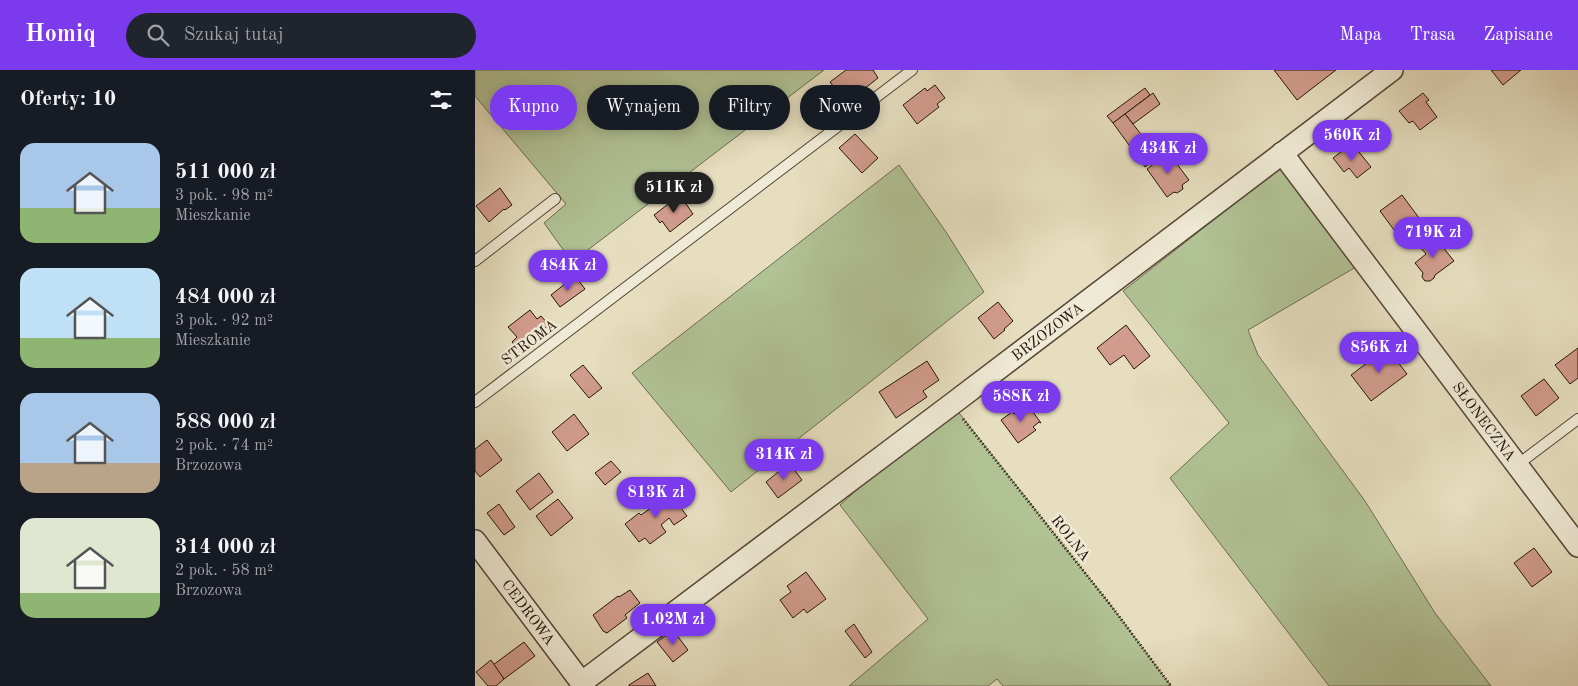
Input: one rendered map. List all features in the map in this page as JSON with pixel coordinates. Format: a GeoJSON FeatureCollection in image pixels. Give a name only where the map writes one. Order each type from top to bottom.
{"type":"FeatureCollection","features":[{"type":"Feature","properties":{"kind":"street","name":"BRZOZOWA"},"geometry":{"type":"LineString","coordinates":[[582,684],[1392,70]]}},
{"type":"Feature","properties":{"kind":"street","name":"SŁONECZNA"},"geometry":{"type":"LineString","coordinates":[[1282,153],[1578,546]]}},
{"type":"Feature","properties":{"kind":"street","name":"CEDROWA"},"geometry":{"type":"LineString","coordinates":[[475,540],[582,684]]}},
{"type":"Feature","properties":{"kind":"lane","name":"STROMA"},"geometry":{"type":"LineString","coordinates":[[475,402],[913,70]]}},
{"type":"Feature","properties":{"kind":"lane"},"geometry":{"type":"LineString","coordinates":[[475,261],[555,199]]}},
{"type":"Feature","properties":{"kind":"lane"},"geometry":{"type":"LineString","coordinates":[[1517,466],[1578,419]]}},
{"type":"Feature","properties":{"kind":"path","name":"ROLNA"},"geometry":{"type":"LineString","coordinates":[[952,404],[1112,607],[1171,686]]}},
{"type":"Feature","properties":{"kind":"green space"},"geometry":{"type":"Polygon","coordinates":[[[475,70],[824,70],[804,85],[800,85],[800,88],[790,96],[790,85],[709,85],[709,130],[745,130],[572,262],[544,223],[566,204],[504,130],[577,130],[577,85],[490,85],[490,114],[475,96],[475,70]]]}},
{"type":"Feature","properties":{"kind":"green space"},"geometry":{"type":"Polygon","coordinates":[[[899,165],[946,232],[984,292],[731,492],[632,373],[899,165]]]}},
{"type":"Feature","properties":{"kind":"green space"},"geometry":{"type":"Polygon","coordinates":[[[1280,168],[1356,267],[1248,330],[1258,355],[1365,501],[1435,613],[1491,686],[1329,686],[1170,478],[1229,423],[1123,291],[1280,168]]]}},
{"type":"Feature","properties":{"kind":"green space"},"geometry":{"type":"Polygon","coordinates":[[[952,404],[1112,607],[1171,686],[1003,686],[997,679],[988,686],[849,686],[928,619],[840,505],[952,404]]]}},
{"type":"Feature","properties":{"kind":"building"},"geometry":{"type":"Polygon","coordinates":[[[846,70],[873,70],[878,78],[869,85],[832,85],[830,82],[846,70]]]}},
{"type":"Feature","properties":{"kind":"building"},"geometry":{"type":"Polygon","coordinates":[[[1274,70],[1336,70],[1297,100],[1274,70]]]}},
{"type":"Feature","properties":{"kind":"building"},"geometry":{"type":"Polygon","coordinates":[[[1491,70],[1521,70],[1503,85],[1491,70]]]}},
{"type":"Feature","properties":{"kind":"building"},"geometry":{"type":"Polygon","coordinates":[[[935,85],[945,98],[937,104],[939,107],[917,124],[903,105],[925,88],[927,91],[935,85]]]}},
{"type":"Feature","properties":{"kind":"building"},"geometry":{"type":"Polygon","coordinates":[[[1145,88],[1150,95],[1113,123],[1107,116],[1145,88]]]}},
{"type":"Feature","properties":{"kind":"building"},"geometry":{"type":"Polygon","coordinates":[[[1153,93],[1160,104],[1133,124],[1125,114],[1153,93]]]}},
{"type":"Feature","properties":{"kind":"building"},"geometry":{"type":"Polygon","coordinates":[[[1423,93],[1429,100],[1426,102],[1437,117],[1420,130],[1413,121],[1409,123],[1399,111],[1423,93]]]}},
{"type":"Feature","properties":{"kind":"building"},"geometry":{"type":"Polygon","coordinates":[[[1125,114],[1159,157],[1145,167],[1113,123],[1125,114]]]}},
{"type":"Feature","properties":{"kind":"building"},"geometry":{"type":"Polygon","coordinates":[[[855,134],[878,158],[862,173],[839,148],[855,134]]]}},
{"type":"Feature","properties":{"kind":"building"},"geometry":{"type":"Polygon","coordinates":[[[1355,147],[1371,167],[1357,178],[1349,168],[1344,172],[1333,158],[1346,148],[1349,152],[1355,147]]]}},
{"type":"Feature","properties":{"kind":"building"},"geometry":{"type":"Polygon","coordinates":[[[1167,151],[1189,180],[1182,185],[1183,189],[1167,197],[1147,169],[1167,151]]]}},
{"type":"Feature","properties":{"kind":"building"},"geometry":{"type":"Polygon","coordinates":[[[500,188],[512,205],[504,209],[489,222],[476,206],[500,188]]]}},
{"type":"Feature","properties":{"kind":"building"},"geometry":{"type":"Polygon","coordinates":[[[680,195],[693,214],[670,232],[662,221],[660,223],[654,215],[680,195]]]}},
{"type":"Feature","properties":{"kind":"building"},"geometry":{"type":"Polygon","coordinates":[[[1402,195],[1422,222],[1400,238],[1380,211],[1402,195]]]}},
{"type":"Feature","properties":{"kind":"building"},"geometry":{"type":"Polygon","coordinates":[[[1434,236],[1454,261],[1430,281],[1425,281],[1422,277],[1423,273],[1415,263],[1426,254],[1420,247],[1434,236]]]}},
{"type":"Feature","properties":{"kind":"building"},"geometry":{"type":"Polygon","coordinates":[[[575,276],[585,289],[560,307],[551,295],[575,276]]]}},
{"type":"Feature","properties":{"kind":"building"},"geometry":{"type":"Polygon","coordinates":[[[998,302],[1013,321],[994,339],[978,318],[998,302]]]}},
{"type":"Feature","properties":{"kind":"building"},"geometry":{"type":"Polygon","coordinates":[[[530,310],[537,319],[541,316],[549,325],[518,349],[512,342],[517,337],[508,327],[530,310]]]}},
{"type":"Feature","properties":{"kind":"building"},"geometry":{"type":"Polygon","coordinates":[[[1126,325],[1150,356],[1134,369],[1124,355],[1110,365],[1097,348],[1126,325]]]}},
{"type":"Feature","properties":{"kind":"building"},"geometry":{"type":"Polygon","coordinates":[[[1387,348],[1407,374],[1371,401],[1351,375],[1387,348]]]}},
{"type":"Feature","properties":{"kind":"building"},"geometry":{"type":"Polygon","coordinates":[[[1578,348],[1578,378],[1570,384],[1555,365],[1578,348]]]}},
{"type":"Feature","properties":{"kind":"building"},"geometry":{"type":"Polygon","coordinates":[[[927,361],[939,380],[923,391],[927,397],[896,418],[879,392],[927,361]]]}},
{"type":"Feature","properties":{"kind":"building"},"geometry":{"type":"Polygon","coordinates":[[[583,365],[602,388],[589,398],[570,375],[583,365]]]}},
{"type":"Feature","properties":{"kind":"building"},"geometry":{"type":"Polygon","coordinates":[[[1544,379],[1559,398],[1536,416],[1521,396],[1544,379]]]}},
{"type":"Feature","properties":{"kind":"building"},"geometry":{"type":"Polygon","coordinates":[[[1010,382],[1027,404],[1018,411],[1016,407],[1005,408],[995,394],[1010,382]]]}},
{"type":"Feature","properties":{"kind":"building"},"geometry":{"type":"Polygon","coordinates":[[[1027,404],[1041,423],[1039,422],[1033,427],[1036,430],[1018,443],[1001,420],[1012,412],[1014,414],[1027,404]]]}},
{"type":"Feature","properties":{"kind":"building"},"geometry":{"type":"Polygon","coordinates":[[[574,414],[589,434],[567,451],[552,432],[574,414]]]}},
{"type":"Feature","properties":{"kind":"building"},"geometry":{"type":"Polygon","coordinates":[[[487,440],[502,460],[480,477],[475,471],[475,449],[487,440]]]}},
{"type":"Feature","properties":{"kind":"building"},"geometry":{"type":"Polygon","coordinates":[[[611,461],[621,472],[605,485],[595,473],[611,461]]]}},
{"type":"Feature","properties":{"kind":"building"},"geometry":{"type":"Polygon","coordinates":[[[789,463],[802,480],[778,498],[766,482],[789,463]]]}},
{"type":"Feature","properties":{"kind":"building"},"geometry":{"type":"Polygon","coordinates":[[[539,473],[553,492],[530,510],[516,491],[539,473]]]}},
{"type":"Feature","properties":{"kind":"building"},"geometry":{"type":"Polygon","coordinates":[[[668,491],[687,516],[674,525],[669,518],[661,525],[666,532],[650,544],[645,538],[639,542],[625,524],[639,513],[641,515],[651,508],[649,505],[668,491]]]}},
{"type":"Feature","properties":{"kind":"building"},"geometry":{"type":"Polygon","coordinates":[[[558,499],[573,518],[551,536],[536,516],[558,499]]]}},
{"type":"Feature","properties":{"kind":"building"},"geometry":{"type":"Polygon","coordinates":[[[499,504],[515,527],[504,535],[487,513],[499,504]]]}},
{"type":"Feature","properties":{"kind":"building"},"geometry":{"type":"Polygon","coordinates":[[[1534,548],[1552,572],[1532,587],[1514,563],[1534,548]]]}},
{"type":"Feature","properties":{"kind":"building"},"geometry":{"type":"Polygon","coordinates":[[[806,572],[826,599],[807,613],[804,609],[793,618],[780,600],[791,592],[787,586],[806,572]]]}},
{"type":"Feature","properties":{"kind":"building"},"geometry":{"type":"Polygon","coordinates":[[[630,590],[640,603],[625,615],[627,618],[607,633],[603,631],[593,615],[618,596],[630,590]]]}},
{"type":"Feature","properties":{"kind":"building"},"geometry":{"type":"Polygon","coordinates":[[[854,624],[872,652],[865,658],[845,631],[854,624]]]}},
{"type":"Feature","properties":{"kind":"building"},"geometry":{"type":"Polygon","coordinates":[[[673,630],[688,650],[673,662],[657,642],[673,630]]]}},
{"type":"Feature","properties":{"kind":"building"},"geometry":{"type":"Polygon","coordinates":[[[524,642],[535,656],[504,679],[493,665],[524,642]]]}},
{"type":"Feature","properties":{"kind":"building"},"geometry":{"type":"Polygon","coordinates":[[[491,660],[504,679],[496,686],[488,686],[476,672],[491,660]]]}},
{"type":"Feature","properties":{"kind":"building"},"geometry":{"type":"Polygon","coordinates":[[[648,673],[656,686],[629,686],[629,685],[648,673]]]}}]}
